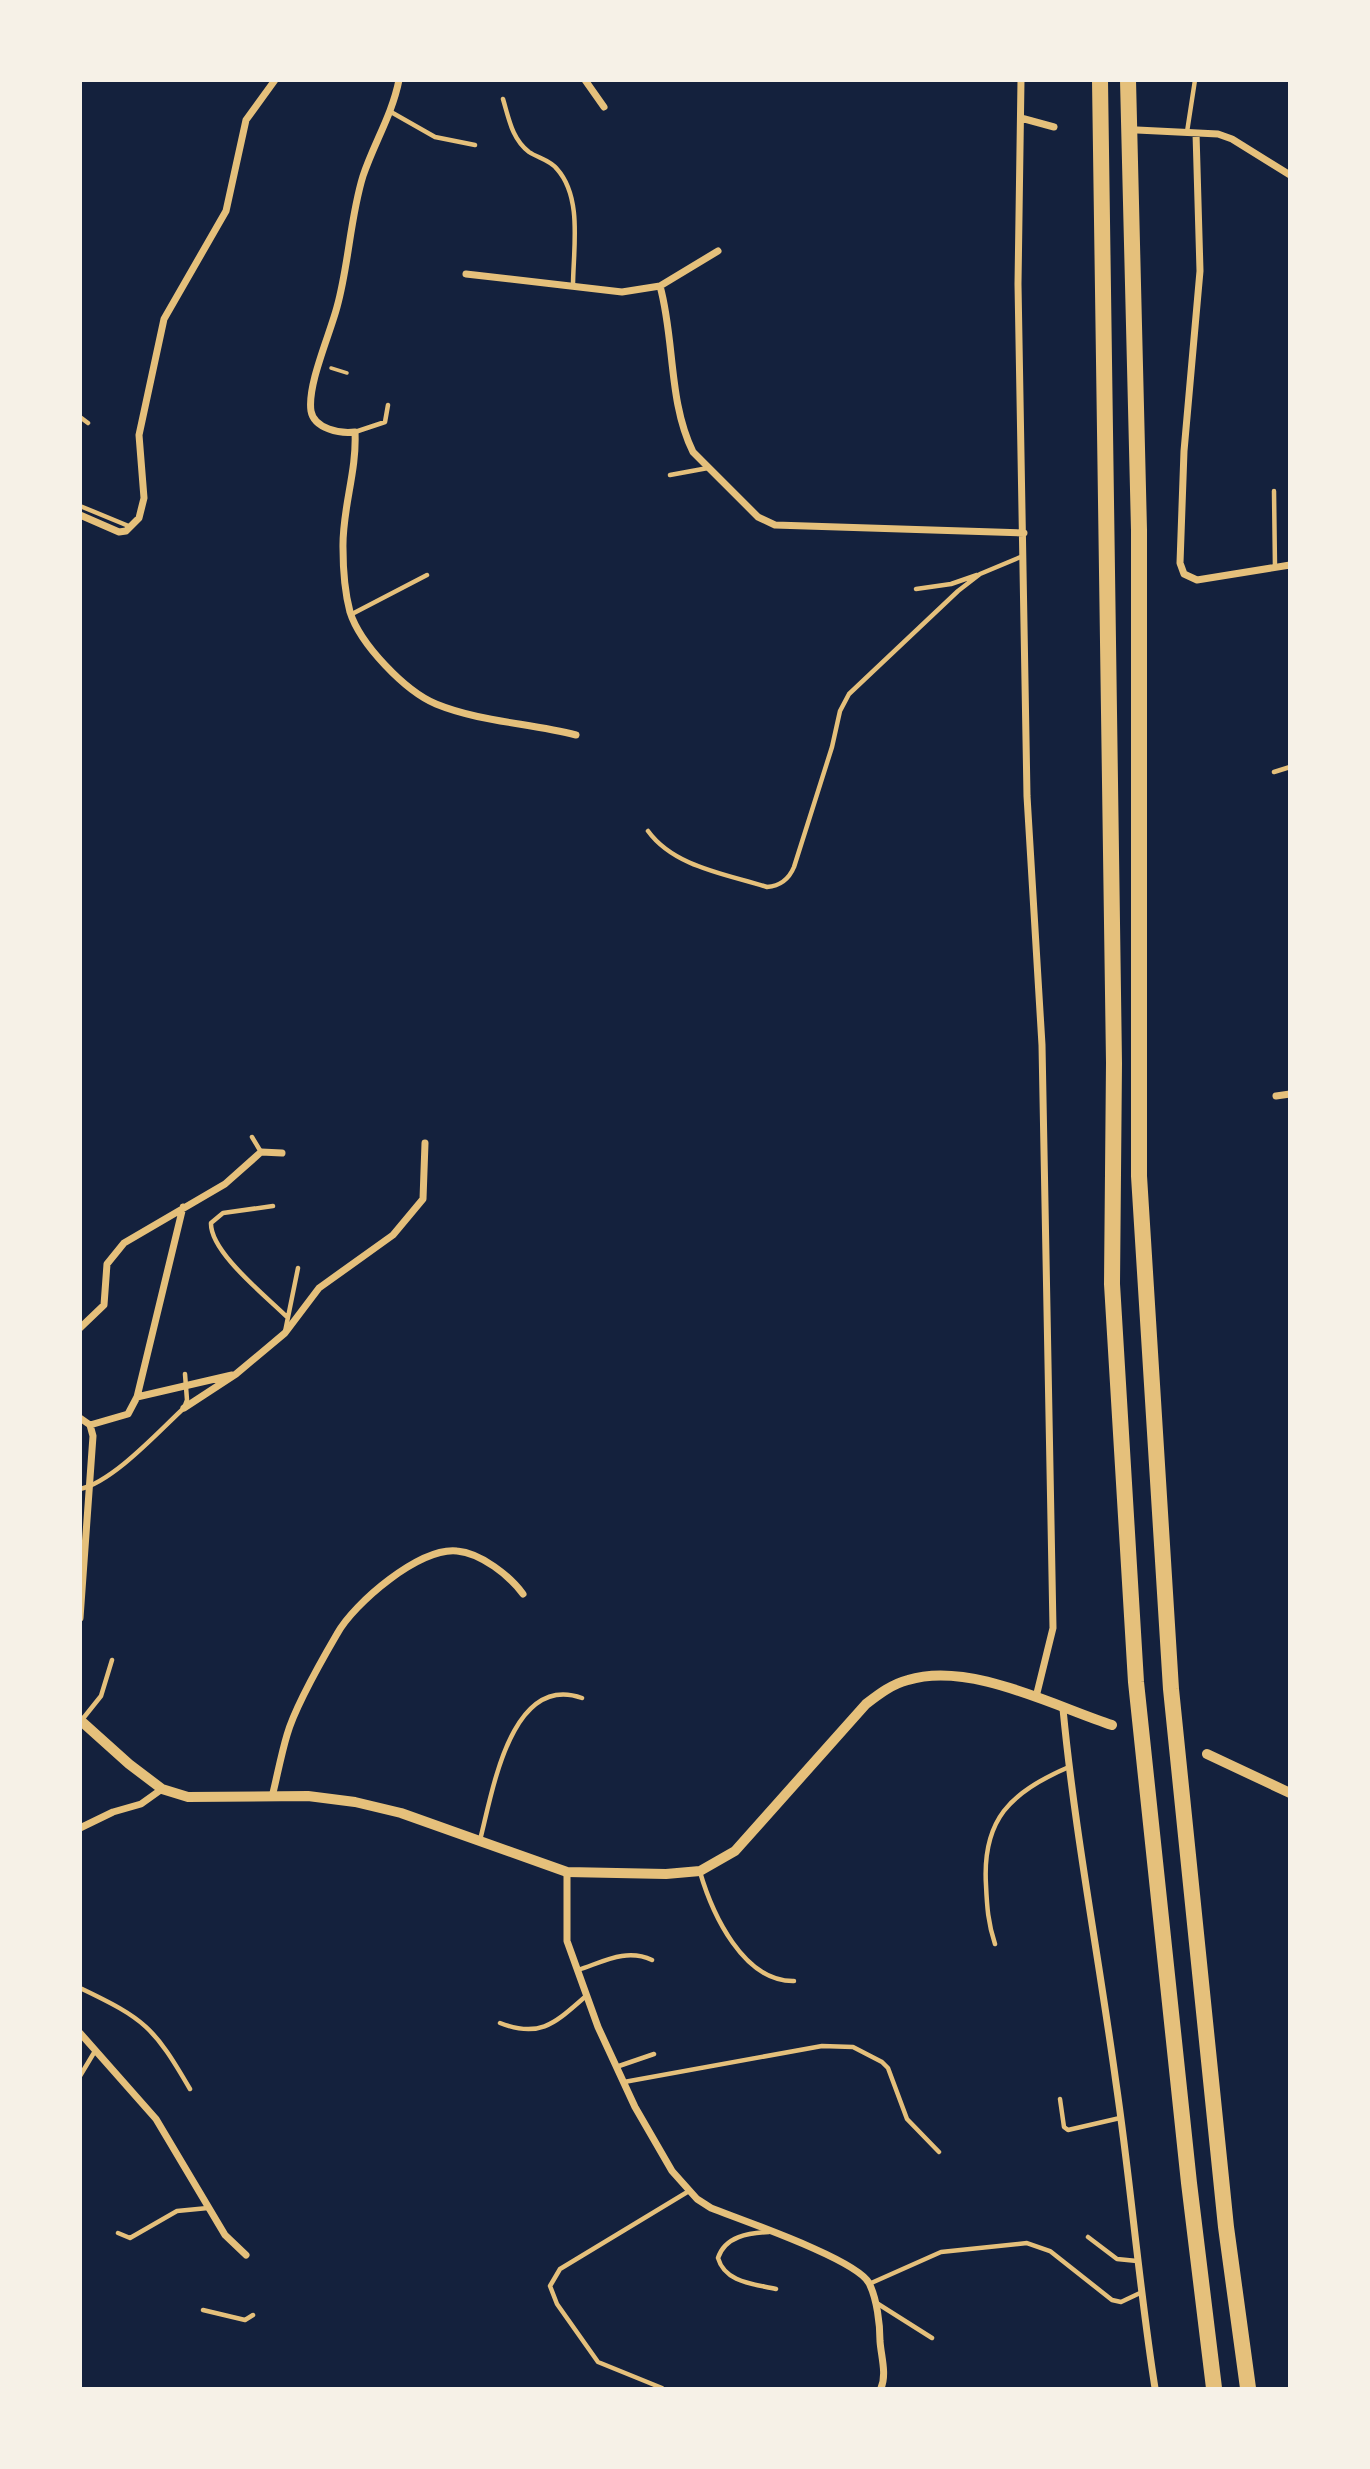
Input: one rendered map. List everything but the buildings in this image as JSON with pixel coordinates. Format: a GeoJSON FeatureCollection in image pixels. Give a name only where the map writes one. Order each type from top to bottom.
{"type":"FeatureCollection","features":[{"type":"Feature","properties":{"kind":"highway"},"geometry":{"type":"LineString","coordinates":[[1100,80],[1114,1063],[1112,1284],[1136,1682],[1189,2183],[1214,2389]]}},
{"type":"Feature","properties":{"kind":"highway"},"geometry":{"type":"LineString","coordinates":[[1128,80],[1139,530],[1139,1176],[1171,1689],[1226,2227],[1248,2389]]}},
{"type":"Feature","properties":{"kind":"street"},"geometry":{"type":"LineString","coordinates":[[80,515],[119,532],[132,527],[142,508],[139,435],[164,319],[226,211],[246,120],[275,80]]}},
{"type":"Feature","properties":{"kind":"street"},"geometry":{"type":"LineString","coordinates":[[399,80],[391,112],[364,173],[338,306],[319,363],[311,411],[316,422],[343,433],[355,432],[354,474],[342,547],[351,615],[369,645],[391,670],[411,688],[434,703],[473,715],[576,735]]}},
{"type":"Feature","properties":{"kind":"street"},"geometry":{"type":"LineString","coordinates":[[585,80],[604,107]]}},
{"type":"Feature","properties":{"kind":"street"},"geometry":{"type":"LineString","coordinates":[[1021,80],[1018,284],[1027,796],[1042,1045],[1053,1628],[1036,1697]]}},
{"type":"Feature","properties":{"kind":"street"},"geometry":{"type":"LineString","coordinates":[[1021,118],[1054,127]]}},
{"type":"Feature","properties":{"kind":"street"},"geometry":{"type":"LineString","coordinates":[[1137,130],[1218,134],[1232,139],[1290,175]]}},
{"type":"Feature","properties":{"kind":"street"},"geometry":{"type":"LineString","coordinates":[[1196,133],[1200,271],[1184,451],[1180,562],[1184,574],[1197,580],[1290,565]]}},
{"type":"Feature","properties":{"kind":"street"},"geometry":{"type":"LineString","coordinates":[[466,274],[622,292],[660,286],[718,251]]}},
{"type":"Feature","properties":{"kind":"street"},"geometry":{"type":"LineString","coordinates":[[660,286],[678,407],[687,440],[709,468],[758,517],[775,526],[1024,533]]}},
{"type":"Feature","properties":{"kind":"street"},"geometry":{"type":"LineString","coordinates":[[1276,1096],[1290,1094]]}},
{"type":"Feature","properties":{"kind":"street"},"geometry":{"type":"LineString","coordinates":[[184,1408],[236,1374],[285,1333],[319,1288],[393,1235],[423,1199],[425,1143]]}},
{"type":"Feature","properties":{"kind":"street"},"geometry":{"type":"LineString","coordinates":[[80,1328],[104,1305],[107,1264],[124,1243],[225,1184],[261,1152],[282,1153]]}},
{"type":"Feature","properties":{"kind":"street"},"geometry":{"type":"LineString","coordinates":[[90,1426],[128,1414],[137,1397],[183,1207]]}},
{"type":"Feature","properties":{"kind":"street"},"geometry":{"type":"LineString","coordinates":[[137,1397],[236,1374]]}},
{"type":"Feature","properties":{"kind":"street"},"geometry":{"type":"LineString","coordinates":[[80,1418],[90,1426],[93,1436],[80,1618]]}},
{"type":"Feature","properties":{"kind":"street"},"geometry":{"type":"LineString","coordinates":[[271,1798],[292,1722],[338,1632],[370,1594],[400,1573],[449,1551],[460,1551],[501,1572],[523,1594]]}},
{"type":"Feature","properties":{"kind":"street"},"geometry":{"type":"LineString","coordinates":[[81,1721],[162,1789],[188,1797],[308,1796],[355,1802],[401,1813],[567,1872],[666,1874],[700,1871],[735,1851],[866,1704],[886,1689],[909,1679],[936,1675],[974,1679],[1036,1697],[1112,1725]]}},
{"type":"Feature","properties":{"kind":"street"},"geometry":{"type":"LineString","coordinates":[[1063,1709],[1121,2118],[1140,2293],[1155,2389]]}},
{"type":"Feature","properties":{"kind":"street"},"geometry":{"type":"LineString","coordinates":[[1207,1754],[1290,1793]]}},
{"type":"Feature","properties":{"kind":"street"},"geometry":{"type":"LineString","coordinates":[[80,1828],[113,1812],[141,1804],[162,1789]]}},
{"type":"Feature","properties":{"kind":"street"},"geometry":{"type":"LineString","coordinates":[[567,1872],[567,1941],[586,1996],[616,2067],[672,2171],[690,2191],[711,2208],[841,2262],[864,2276],[875,2301],[884,2374],[881,2389]]}},
{"type":"Feature","properties":{"kind":"street"},"geometry":{"type":"LineString","coordinates":[[80,2033],[156,2119],[225,2235],[246,2255]]}},
{"type":"Feature","properties":{"kind":"lane"},"geometry":{"type":"LineString","coordinates":[[1187,132],[1195,80]]}},
{"type":"Feature","properties":{"kind":"lane"},"geometry":{"type":"LineString","coordinates":[[503,99],[516,140],[531,153],[557,168],[565,181],[573,204],[573,286]]}},
{"type":"Feature","properties":{"kind":"lane"},"geometry":{"type":"LineString","coordinates":[[391,112],[435,136],[475,145]]}},
{"type":"Feature","properties":{"kind":"lane"},"geometry":{"type":"LineString","coordinates":[[355,432],[385,422],[388,405]]}},
{"type":"Feature","properties":{"kind":"lane"},"geometry":{"type":"LineString","coordinates":[[80,416],[88,423]]}},
{"type":"Feature","properties":{"kind":"lane"},"geometry":{"type":"LineString","coordinates":[[670,475],[709,468]]}},
{"type":"Feature","properties":{"kind":"lane"},"geometry":{"type":"LineString","coordinates":[[1274,491],[1275,567]]}},
{"type":"Feature","properties":{"kind":"lane"},"geometry":{"type":"LineString","coordinates":[[80,506],[132,527]]}},
{"type":"Feature","properties":{"kind":"lane"},"geometry":{"type":"LineString","coordinates":[[916,589],[951,584],[1024,556]]}},
{"type":"Feature","properties":{"kind":"lane"},"geometry":{"type":"LineString","coordinates":[[648,831],[667,852],[693,863],[767,887],[774,887],[787,878],[794,867],[832,747],[840,710],[849,694],[980,574]]}},
{"type":"Feature","properties":{"kind":"lane"},"geometry":{"type":"LineString","coordinates":[[351,615],[427,575]]}},
{"type":"Feature","properties":{"kind":"lane"},"geometry":{"type":"LineString","coordinates":[[1274,772],[1290,767]]}},
{"type":"Feature","properties":{"kind":"lane"},"geometry":{"type":"LineString","coordinates":[[252,1137],[261,1152]]}},
{"type":"Feature","properties":{"kind":"lane"},"geometry":{"type":"LineString","coordinates":[[273,1206],[223,1213],[211,1223],[211,1232],[214,1241],[287,1317]]}},
{"type":"Feature","properties":{"kind":"lane"},"geometry":{"type":"LineString","coordinates":[[285,1333],[298,1268]]}},
{"type":"Feature","properties":{"kind":"lane"},"geometry":{"type":"LineString","coordinates":[[80,1489],[91,1486],[184,1408],[185,1374]]}},
{"type":"Feature","properties":{"kind":"lane"},"geometry":{"type":"LineString","coordinates":[[81,1721],[101,1696],[111,1661]]}},
{"type":"Feature","properties":{"kind":"lane"},"geometry":{"type":"LineString","coordinates":[[480,1842],[511,1734],[536,1706],[554,1695],[572,1695],[582,1699]]}},
{"type":"Feature","properties":{"kind":"lane"},"geometry":{"type":"LineString","coordinates":[[995,1944],[986,1916],[984,1855],[990,1832],[1004,1810],[1026,1791],[1045,1777],[1069,1766]]}},
{"type":"Feature","properties":{"kind":"lane"},"geometry":{"type":"LineString","coordinates":[[700,1871],[709,1900],[751,1963],[769,1978],[794,1982]]}},
{"type":"Feature","properties":{"kind":"lane"},"geometry":{"type":"LineString","coordinates":[[577,1970],[626,1954],[639,1954],[652,1960]]}},
{"type":"Feature","properties":{"kind":"lane"},"geometry":{"type":"LineString","coordinates":[[80,1988],[113,2002],[153,2032],[190,2089]]}},
{"type":"Feature","properties":{"kind":"lane"},"geometry":{"type":"LineString","coordinates":[[499,2023],[520,2031],[538,2029],[555,2023],[586,1996]]}},
{"type":"Feature","properties":{"kind":"lane"},"geometry":{"type":"LineString","coordinates":[[624,2082],[822,2046],[853,2047],[870,2053],[887,2068],[907,2119],[939,2152]]}},
{"type":"Feature","properties":{"kind":"lane"},"geometry":{"type":"LineString","coordinates":[[80,2076],[95,2051]]}},
{"type":"Feature","properties":{"kind":"lane"},"geometry":{"type":"LineString","coordinates":[[616,2067],[654,2054]]}},
{"type":"Feature","properties":{"kind":"lane"},"geometry":{"type":"LineString","coordinates":[[1059,2099],[1064,2127],[1069,2130],[1121,2118]]}},
{"type":"Feature","properties":{"kind":"lane"},"geometry":{"type":"LineString","coordinates":[[662,2389],[598,2362],[557,2304],[550,2286],[560,2269],[690,2191]]}},
{"type":"Feature","properties":{"kind":"lane"},"geometry":{"type":"LineString","coordinates":[[118,2233],[130,2238],[177,2211],[209,2208]]}},
{"type":"Feature","properties":{"kind":"lane"},"geometry":{"type":"LineString","coordinates":[[769,2232],[742,2234],[726,2244],[718,2258],[720,2265],[737,2280],[776,2289]]}},
{"type":"Feature","properties":{"kind":"lane"},"geometry":{"type":"LineString","coordinates":[[1088,2237],[1118,2259],[1137,2261]]}},
{"type":"Feature","properties":{"kind":"lane"},"geometry":{"type":"LineString","coordinates":[[869,2284],[941,2252],[1027,2243],[1050,2252],[1112,2300],[1121,2302],[1140,2293]]}},
{"type":"Feature","properties":{"kind":"lane"},"geometry":{"type":"LineString","coordinates":[[875,2301],[932,2338]]}},
{"type":"Feature","properties":{"kind":"lane"},"geometry":{"type":"LineString","coordinates":[[203,2310],[246,2320],[253,2315]]}},
{"type":"Feature","properties":{"kind":"path"},"geometry":{"type":"LineString","coordinates":[[319,363],[347,373]]}}]}
